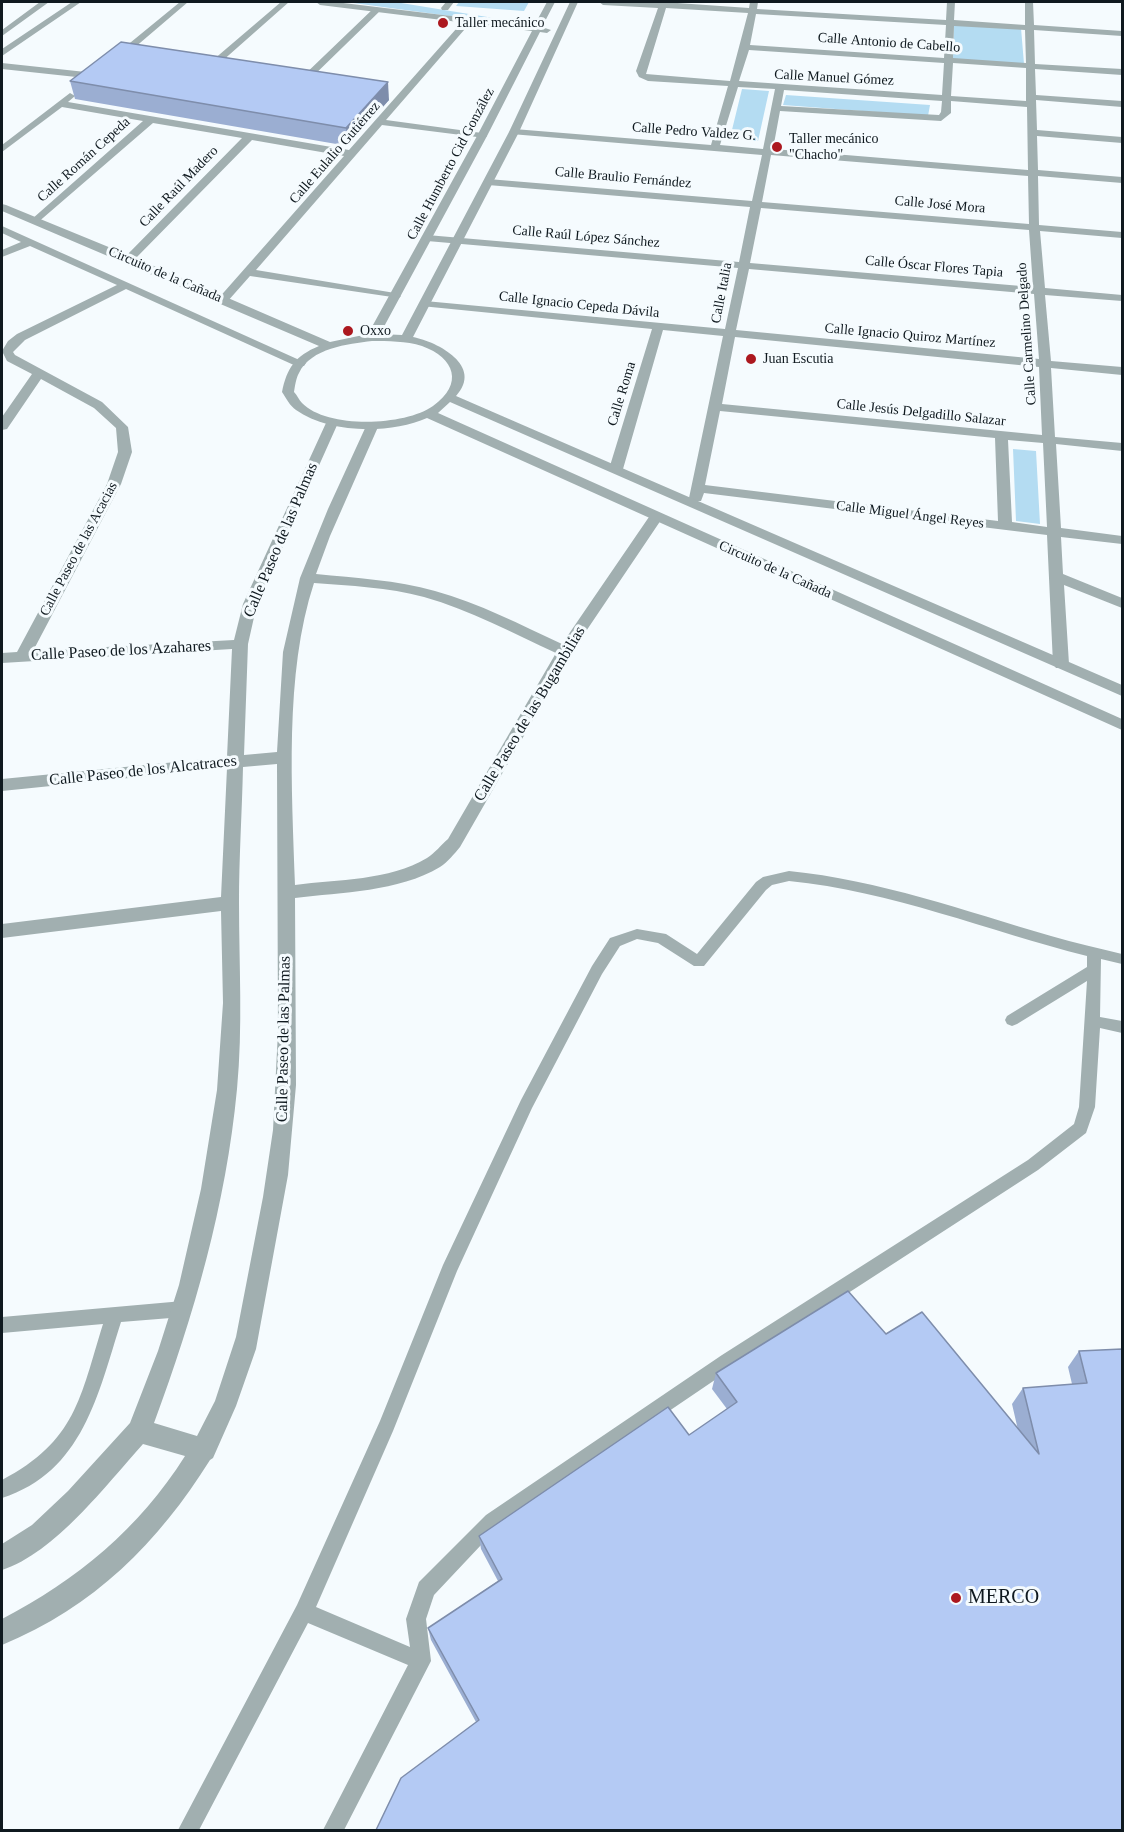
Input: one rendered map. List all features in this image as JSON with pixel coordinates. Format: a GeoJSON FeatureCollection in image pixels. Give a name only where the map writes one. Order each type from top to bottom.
{"type":"FeatureCollection","features":[{"type":"Feature","properties":{"kind":"street"},"geometry":{"type":"LineString","coordinates":[[2,34],[45,2]]}},
{"type":"Feature","properties":{"kind":"street"},"geometry":{"type":"LineString","coordinates":[[4,51],[77,2]]}},
{"type":"Feature","properties":{"kind":"street"},"geometry":{"type":"LineString","coordinates":[[113,61],[184,2]]}},
{"type":"Feature","properties":{"kind":"street"},"geometry":{"type":"LineString","coordinates":[[209,68],[285,2]]}},
{"type":"Feature","properties":{"kind":"street"},"geometry":{"type":"LineString","coordinates":[[320,2],[467,22],[538,28],[560,33]]}},
{"type":"Feature","properties":{"kind":"street","name":"Calle Humberto Cid González"},"geometry":{"type":"LineString","coordinates":[[406,339],[514,132],[518,94],[538,28],[551,2]]}},
{"type":"Feature","properties":{"kind":"street","name":"Calle Humberto Cid González"},"geometry":{"type":"LineString","coordinates":[[372,337],[482,136],[518,94],[560,33],[574,2]]}},
{"type":"Feature","properties":{"kind":"street"},"geometry":{"type":"LineString","coordinates":[[603,2],[753,6],[950,22],[1030,18],[1122,33]]}},
{"type":"Feature","properties":{"kind":"street","name":"Calle Carmelino Delgado"},"geometry":{"type":"LineString","coordinates":[[1029,2],[1034,228],[1045,364],[1061,664]]}},
{"type":"Feature","properties":{"kind":"street"},"geometry":{"type":"LineString","coordinates":[[434,6],[448,4],[456,9]]}},
{"type":"Feature","properties":{"kind":"street","name":"Calle Manuel Gómez"},"geometry":{"type":"LineString","coordinates":[[663,5],[641,71],[642,75],[648,78],[947,99],[1122,104]]}},
{"type":"Feature","properties":{"kind":"street"},"geometry":{"type":"LineString","coordinates":[[715,146],[745,47],[753,6]]}},
{"type":"Feature","properties":{"kind":"street"},"geometry":{"type":"LineString","coordinates":[[775,108],[928,119],[945,116],[951,6]]}},
{"type":"Feature","properties":{"kind":"street"},"geometry":{"type":"LineString","coordinates":[[940,10],[951,6],[962,12]]}},
{"type":"Feature","properties":{"kind":"street"},"geometry":{"type":"LineString","coordinates":[[302,82],[378,9]]}},
{"type":"Feature","properties":{"kind":"street"},"geometry":{"type":"LineString","coordinates":[[478,13],[529,23],[538,28]]}},
{"type":"Feature","properties":{"kind":"street","name":"Calle Eulalio Gutiérrez"},"geometry":{"type":"LineString","coordinates":[[223,300],[380,122],[396,96],[467,22]]}},
{"type":"Feature","properties":{"kind":"street","name":"Calle Antonio de Cabello"},"geometry":{"type":"LineString","coordinates":[[745,47],[1122,72]]}},
{"type":"Feature","properties":{"kind":"street"},"geometry":{"type":"LineString","coordinates":[[122,54],[133,56]]}},
{"type":"Feature","properties":{"kind":"street"},"geometry":{"type":"LineString","coordinates":[[2,66],[95,76]]}},
{"type":"Feature","properties":{"kind":"street"},"geometry":{"type":"LineString","coordinates":[[198,66],[220,70]]}},
{"type":"Feature","properties":{"kind":"street"},"geometry":{"type":"LineString","coordinates":[[86,83],[104,68]]}},
{"type":"Feature","properties":{"kind":"street"},"geometry":{"type":"LineString","coordinates":[[291,80],[313,84]]}},
{"type":"Feature","properties":{"kind":"street","name":"Calle Italia"},"geometry":{"type":"LineString","coordinates":[[695,503],[780,88]]}},
{"type":"Feature","properties":{"kind":"street"},"geometry":{"type":"LineString","coordinates":[[2,149],[77,90]]}},
{"type":"Feature","properties":{"kind":"street"},"geometry":{"type":"LineString","coordinates":[[60,104],[352,154]]}},
{"type":"Feature","properties":{"kind":"street","name":"Calle Román Cepeda"},"geometry":{"type":"LineString","coordinates":[[36,221],[151,119]]}},
{"type":"Feature","properties":{"kind":"street"},"geometry":{"type":"LineString","coordinates":[[380,122],[482,136]]}},
{"type":"Feature","properties":{"kind":"street","name":"Calle Pedro Valdez G."},"geometry":{"type":"LineString","coordinates":[[514,132],[715,146],[1122,180]]}},
{"type":"Feature","properties":{"kind":"street"},"geometry":{"type":"LineString","coordinates":[[1032,133],[1122,140]]}},
{"type":"Feature","properties":{"kind":"street","name":"Calle Raúl Madero"},"geometry":{"type":"LineString","coordinates":[[129,259],[250,136]]}},
{"type":"Feature","properties":{"kind":"street","name":"Calle Braulio Fernández"},"geometry":{"type":"LineString","coordinates":[[488,182],[756,205]]}},
{"type":"Feature","properties":{"kind":"street","name":"Calle José Mora"},"geometry":{"type":"LineString","coordinates":[[756,205],[1122,235]]}},
{"type":"Feature","properties":{"kind":"street","name":"Circuito de la Cañada"},"geometry":{"type":"LineString","coordinates":[[2,207],[129,259],[329,346]]}},
{"type":"Feature","properties":{"kind":"street","name":"Circuito de la Cañada"},"geometry":{"type":"LineString","coordinates":[[2,229],[300,363]]}},
{"type":"Feature","properties":{"kind":"street","name":"Calle Raúl López Sánchez"},"geometry":{"type":"LineString","coordinates":[[427,238],[743,266]]}},
{"type":"Feature","properties":{"kind":"street"},"geometry":{"type":"LineString","coordinates":[[2,254],[30,242]]}},
{"type":"Feature","properties":{"kind":"street","name":"Calle Óscar Flores Tapia"},"geometry":{"type":"LineString","coordinates":[[743,266],[1122,298]]}},
{"type":"Feature","properties":{"kind":"street"},"geometry":{"type":"LineString","coordinates":[[249,272],[395,296]]}},
{"type":"Feature","properties":{"kind":"street","name":"Calle Paseo de las Acacias"},"geometry":{"type":"LineString","coordinates":[[22,657],[114,484],[125,452],[122,427],[98,405],[11,358],[7,351],[12,344],[126,285]]}},
{"type":"Feature","properties":{"kind":"street","name":"Calle Ignacio Cepeda Dávila"},"geometry":{"type":"LineString","coordinates":[[425,304],[730,334]]}},
{"type":"Feature","properties":{"kind":"street","name":"Calle Roma"},"geometry":{"type":"LineString","coordinates":[[616,469],[658,328]]}},
{"type":"Feature","properties":{"kind":"street","name":"Calle Ignacio Quiroz Martínez"},"geometry":{"type":"LineString","coordinates":[[730,334],[1122,371]]}},
{"type":"Feature","properties":{"kind":"street"},"geometry":{"type":"LineString","coordinates":[[372,337],[406,339],[429,345],[448,356],[458,368],[459,383],[451,398],[429,414],[372,427],[332,423],[310,415],[295,403],[288,390],[290,376],[300,363],[329,346],[372,337]]}},
{"type":"Feature","properties":{"kind":"street"},"geometry":{"type":"LineString","coordinates":[[2,426],[38,374]]}},
{"type":"Feature","properties":{"kind":"street","name":"Circuito de la Cañada"},"geometry":{"type":"LineString","coordinates":[[451,398],[1122,691]]}},
{"type":"Feature","properties":{"kind":"street","name":"Calle Jesús Delgadillo Salazar"},"geometry":{"type":"LineString","coordinates":[[716,407],[1122,447]]}},
{"type":"Feature","properties":{"kind":"street","name":"Circuito de la Cañada"},"geometry":{"type":"LineString","coordinates":[[429,414],[1122,725]]}},
{"type":"Feature","properties":{"kind":"street","name":"Calle Paseo de las Palmas"},"geometry":{"type":"LineString","coordinates":[[2,1558],[40,1534],[77,1500],[139,1431],[170,1351],[183,1309],[211,1189],[227,1090],[232,1003],[230,903],[234,762],[240,644],[250,604],[332,423]]}},
{"type":"Feature","properties":{"kind":"street","name":"Calle Paseo de las Palmas"},"geometry":{"type":"LineString","coordinates":[[2,1632],[23,1623],[76,1589],[125,1552],[164,1509],[205,1450],[241,1360],[278,1182],[286,1086],[285,757],[291,651],[307,578],[372,427]]}},
{"type":"Feature","properties":{"kind":"street"},"geometry":{"type":"LineString","coordinates":[[1001,436],[1005,527]]}},
{"type":"Feature","properties":{"kind":"street","name":"Calle Miguel Ángel Reyes"},"geometry":{"type":"LineString","coordinates":[[699,488],[1122,540]]}},
{"type":"Feature","properties":{"kind":"street","name":"Calle Paseo de las Bugambilias"},"geometry":{"type":"LineString","coordinates":[[285,893],[381,880],[432,864],[454,843],[565,651],[656,517]]}},
{"type":"Feature","properties":{"kind":"street"},"geometry":{"type":"LineString","coordinates":[[1057,577],[1122,603]]}},
{"type":"Feature","properties":{"kind":"street"},"geometry":{"type":"LineString","coordinates":[[307,578],[375,585],[428,594],[474,610],[565,651]]}},
{"type":"Feature","properties":{"kind":"street","name":"Calle Paseo de los Azahares"},"geometry":{"type":"LineString","coordinates":[[2,658],[240,644]]}},
{"type":"Feature","properties":{"kind":"street","name":"Calle Paseo de los Alcatraces"},"geometry":{"type":"LineString","coordinates":[[2,785],[285,757]]}},
{"type":"Feature","properties":{"kind":"street"},"geometry":{"type":"LineString","coordinates":[[2,931],[230,903]]}},
{"type":"Feature","properties":{"kind":"street"},"geometry":{"type":"LineString","coordinates":[[139,1431],[205,1450]]}},
{"type":"Feature","properties":{"kind":"lane"},"geometry":{"type":"LineString","coordinates":[[188,1830],[304,1612],[387,1425],[449,1270],[525,1104],[583,994],[615,942],[637,934],[649,934],[661,938],[699,962],[761,886],[777,878],[797,876],[831,880],[1122,959]]}},
{"type":"Feature","properties":{"kind":"lane"},"geometry":{"type":"LineString","coordinates":[[333,1830],[421,1661],[416,1619],[426,1589],[492,1521],[728,1361],[1033,1165],[1081,1128],[1087,1107],[1094,1021],[1094,952]]}},
{"type":"Feature","properties":{"kind":"lane"},"geometry":{"type":"LineString","coordinates":[[1012,1020],[1094,970]]}},
{"type":"Feature","properties":{"kind":"lane"},"geometry":{"type":"LineString","coordinates":[[1094,1021],[1122,1027]]}},
{"type":"Feature","properties":{"kind":"lane"},"geometry":{"type":"LineString","coordinates":[[2,1325],[183,1309]]}},
{"type":"Feature","properties":{"kind":"lane"},"geometry":{"type":"LineString","coordinates":[[2,1489],[20,1480],[51,1458],[70,1437],[87,1397],[115,1314]]}},
{"type":"Feature","properties":{"kind":"lane"},"geometry":{"type":"LineString","coordinates":[[304,1612],[421,1661]]}},
{"type":"Feature","properties":{"kind":"shaded area"},"geometry":{"type":"Polygon","coordinates":[[[346,2],[395,2],[512,21],[509,24],[346,2]]]}},
{"type":"Feature","properties":{"kind":"shaded area"},"geometry":{"type":"Polygon","coordinates":[[[459,2],[529,2],[524,11],[456,6],[459,2]]]}},
{"type":"Feature","properties":{"kind":"shaded area"},"geometry":{"type":"Polygon","coordinates":[[[954,24],[1021,28],[1024,64],[953,59],[954,24]]]}},
{"type":"Feature","properties":{"kind":"shaded area"},"geometry":{"type":"Polygon","coordinates":[[[742,89],[769,91],[758,141],[730,138],[742,89]]]}},
{"type":"Feature","properties":{"kind":"shaded area"},"geometry":{"type":"Polygon","coordinates":[[[786,95],[930,105],[928,116],[783,105],[786,95]]]}},
{"type":"Feature","properties":{"kind":"shaded area"},"geometry":{"type":"Polygon","coordinates":[[[1013,449],[1036,451],[1040,524],[1016,521],[1013,449]]]}},
{"type":"Feature","properties":{"kind":"building"},"geometry":{"type":"Polygon","coordinates":[[[121,42],[388,82],[346,128],[70,81],[121,42]]]}},
{"type":"Feature","properties":{"kind":"building"},"geometry":{"type":"Polygon","coordinates":[[[848,1291],[886,1334],[922,1312],[1039,1454],[1023,1388],[1087,1383],[1079,1351],[1122,1349],[1122,1830],[376,1830],[401,1778],[479,1720],[428,1628],[502,1579],[479,1536],[668,1407],[689,1435],[737,1402],[716,1373],[848,1291]]]}},
{"type":"Feature","properties":{"kind":"place","name":"Taller mecánico"},"geometry":{"type":"Point","coordinates":[443,23]}},
{"type":"Feature","properties":{"kind":"place","name":"Taller mecánico \"Chacho\""},"geometry":{"type":"Point","coordinates":[777,147]}},
{"type":"Feature","properties":{"kind":"place","name":"Oxxo"},"geometry":{"type":"Point","coordinates":[348,331]}},
{"type":"Feature","properties":{"kind":"place","name":"Juan Escutia"},"geometry":{"type":"Point","coordinates":[751,359]}},
{"type":"Feature","properties":{"kind":"place","name":"MERCO"},"geometry":{"type":"Point","coordinates":[956,1598]}}]}
